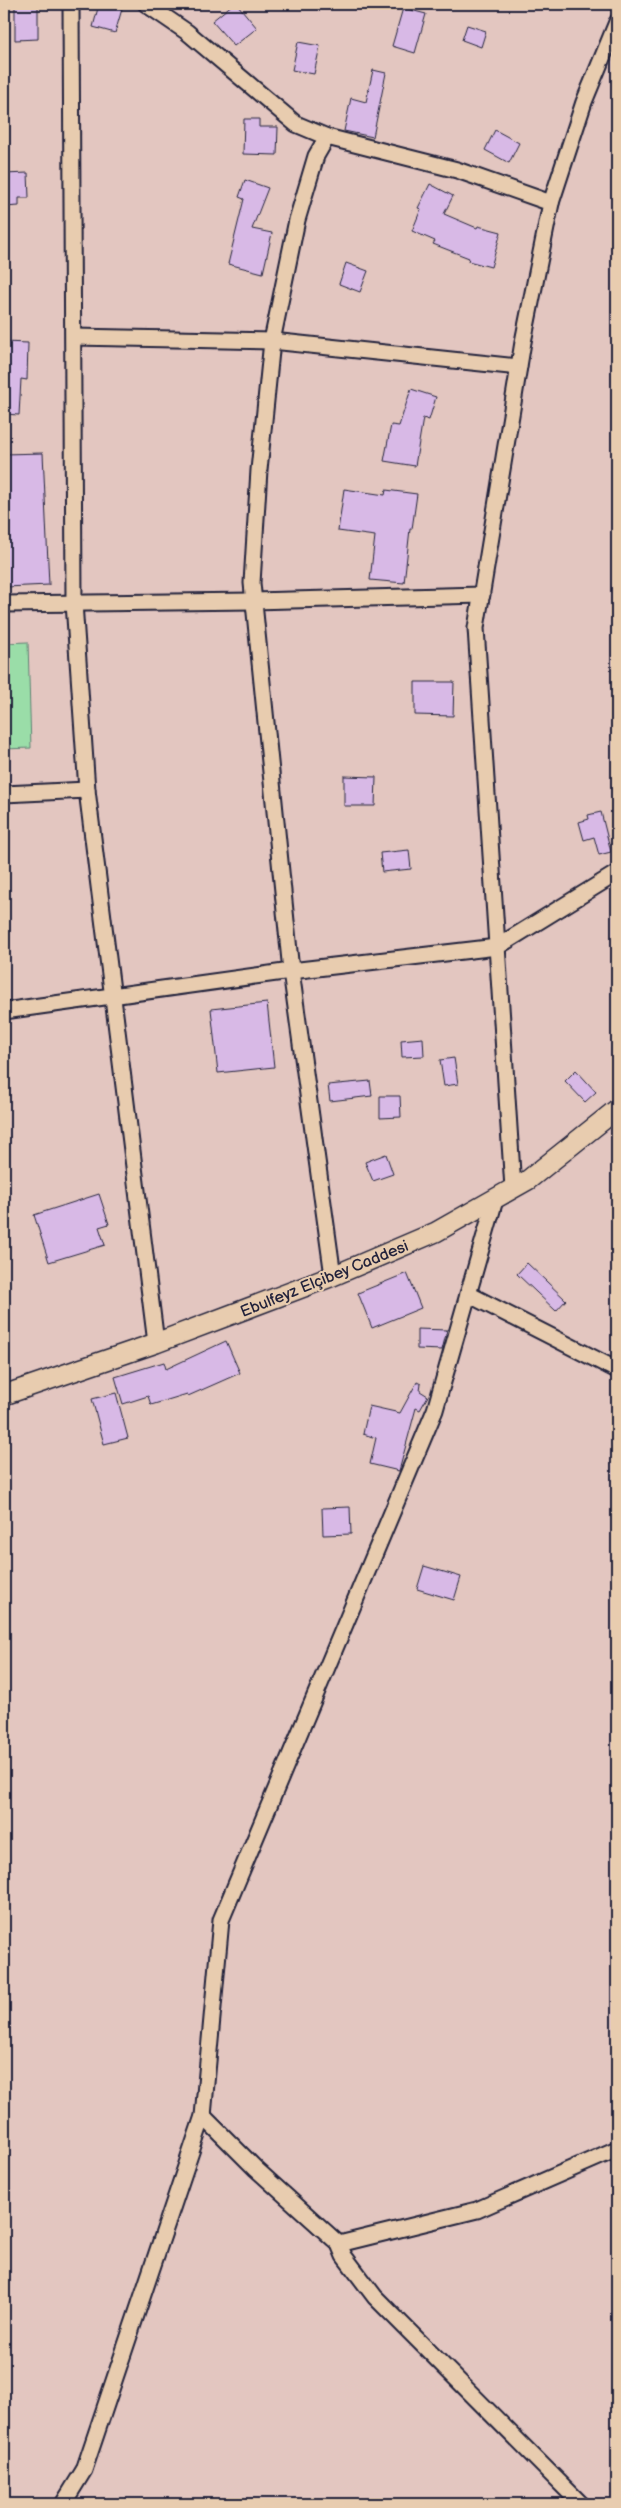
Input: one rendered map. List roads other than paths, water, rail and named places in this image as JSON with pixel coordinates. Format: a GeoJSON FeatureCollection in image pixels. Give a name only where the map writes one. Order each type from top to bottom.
{"type":"FeatureCollection","features":[{"type":"Feature","properties":{"kind":"street"},"geometry":{"type":"LineString","coordinates":[[71,4],[74,603],[86,790],[156,1343]]}},
{"type":"Feature","properties":{"kind":"street"},"geometry":{"type":"LineString","coordinates":[[146,4],[187,32],[296,124],[327,137],[457,170],[551,203]]}},
{"type":"Feature","properties":{"kind":"street"},"geometry":{"type":"LineString","coordinates":[[513,1188],[476,628],[519,367],[551,203],[584,102],[617,22]]}},
{"type":"Feature","properties":{"kind":"street"},"geometry":{"type":"LineString","coordinates":[[327,137],[316,156],[297,220],[272,341],[259,470],[252,583],[290,971],[334,1276]]}},
{"type":"Feature","properties":{"kind":"street"},"geometry":{"type":"LineString","coordinates":[[74,337],[272,341],[519,367]]}},
{"type":"Feature","properties":{"kind":"street"},"geometry":{"type":"LineString","coordinates":[[4,604],[253,601],[482,595]]}},
{"type":"Feature","properties":{"kind":"street"},"geometry":{"type":"LineString","coordinates":[[4,794],[86,790]]}},
{"type":"Feature","properties":{"kind":"street"},"geometry":{"type":"LineString","coordinates":[[4,1011],[290,971],[497,946],[617,873]]}},
{"type":"Feature","properties":{"kind":"street","name":"Ebulfeyz Elçibey Caddesi"},"geometry":{"type":"LineString","coordinates":[[4,1395],[156,1343],[334,1276],[436,1232],[528,1180],[617,1109]]}},
{"type":"Feature","properties":{"kind":"street"},"geometry":{"type":"LineString","coordinates":[[62,2504],[84,2470],[204,2116],[221,1920],[435,1410],[495,1200]]}},
{"type":"Feature","properties":{"kind":"street"},"geometry":{"type":"LineString","coordinates":[[468,1294],[617,1370]]}},
{"type":"Feature","properties":{"kind":"street"},"geometry":{"type":"LineString","coordinates":[[204,2116],[256,2169],[339,2244],[344,2256],[375,2297],[582,2504]]}},
{"type":"Feature","properties":{"kind":"street"},"geometry":{"type":"LineString","coordinates":[[339,2244],[477,2210],[617,2149]]}}]}
